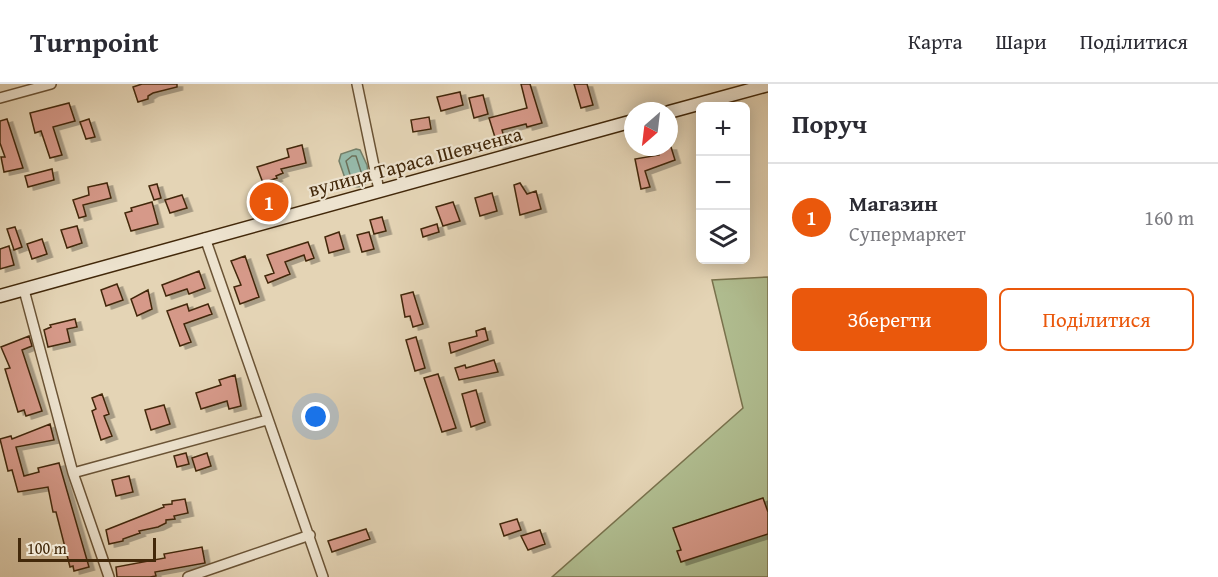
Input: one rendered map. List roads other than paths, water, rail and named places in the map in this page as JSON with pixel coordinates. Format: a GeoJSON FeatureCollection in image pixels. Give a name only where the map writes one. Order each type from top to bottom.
{"type":"FeatureCollection","features":[{"type":"Feature","properties":{"kind":"street"},"geometry":{"type":"LineString","coordinates":[[0,98],[51,84]]}},
{"type":"Feature","properties":{"kind":"street"},"geometry":{"type":"LineString","coordinates":[[357,84],[379,190]]}},
{"type":"Feature","properties":{"kind":"street"},"geometry":{"type":"LineString","coordinates":[[678,110],[768,85]]}},
{"type":"Feature","properties":{"kind":"street","name":"вулиця Тараса Шевченка"},"geometry":{"type":"LineString","coordinates":[[0,296],[624,123]]}},
{"type":"Feature","properties":{"kind":"street"},"geometry":{"type":"LineString","coordinates":[[205,238],[323,577]]}},
{"type":"Feature","properties":{"kind":"street"},"geometry":{"type":"LineString","coordinates":[[24,290],[73,473],[109,577]]}},
{"type":"Feature","properties":{"kind":"street"},"geometry":{"type":"LineString","coordinates":[[73,473],[267,420]]}},
{"type":"Feature","properties":{"kind":"street"},"geometry":{"type":"LineString","coordinates":[[188,577],[310,535]]}},
{"type":"Feature","properties":{"kind":"water"},"geometry":{"type":"Polygon","coordinates":[[[356,149],[360,150],[367,165],[369,180],[360,187],[347,184],[339,161],[341,154],[356,149]]]}},
{"type":"Feature","properties":{"kind":"place","name":"Магазин"},"geometry":{"type":"Point","coordinates":[269,202]}}]}
